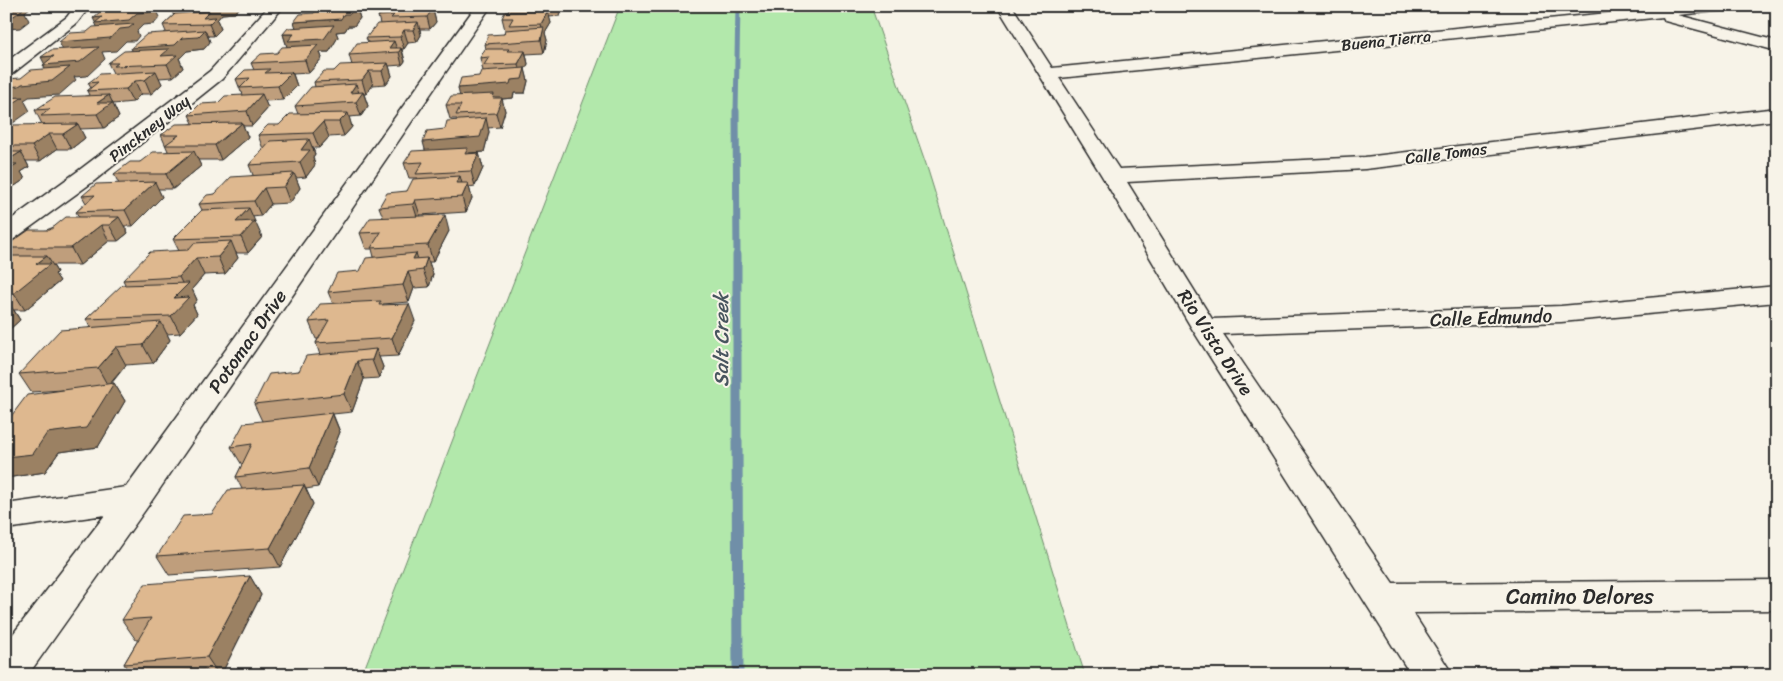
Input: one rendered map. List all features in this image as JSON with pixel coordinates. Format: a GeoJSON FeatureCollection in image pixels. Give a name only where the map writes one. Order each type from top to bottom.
{"type":"FeatureCollection","features":[{"type":"Feature","properties":{"kind":"street"},"geometry":{"type":"LineString","coordinates":[[6,70],[72,20],[83,6]]}},
{"type":"Feature","properties":{"kind":"street","name":"Pinckney Way"},"geometry":{"type":"LineString","coordinates":[[6,234],[86,176],[216,76],[277,6]]}},
{"type":"Feature","properties":{"kind":"street","name":"Potomac Drive"},"geometry":{"type":"LineString","coordinates":[[6,674],[136,498],[484,6]]}},
{"type":"Feature","properties":{"kind":"street","name":"Rio Vista Drive"},"geometry":{"type":"LineString","coordinates":[[1004,6],[1113,176],[1204,327],[1433,675]]}},
{"type":"Feature","properties":{"kind":"street"},"geometry":{"type":"LineString","coordinates":[[1628,6],[1777,46]]}},
{"type":"Feature","properties":{"kind":"street","name":"Buena Tierra"},"geometry":{"type":"LineString","coordinates":[[1046,74],[1726,6]]}},
{"type":"Feature","properties":{"kind":"street","name":"Calle Tomas"},"geometry":{"type":"LineString","coordinates":[[1113,176],[1364,162],[1771,118]]}},
{"type":"Feature","properties":{"kind":"street","name":"Calle Edmundo"},"geometry":{"type":"LineString","coordinates":[[1204,327],[1561,314],[1777,294]]}},
{"type":"Feature","properties":{"kind":"street"},"geometry":{"type":"LineString","coordinates":[[6,517],[136,498]]}},
{"type":"Feature","properties":{"kind":"street","name":"Camino Delores"},"geometry":{"type":"LineString","coordinates":[[1383,598],[1777,595]]}},
{"type":"Feature","properties":{"kind":"green space"},"geometry":{"type":"Polygon","coordinates":[[[620,6],[871,6],[927,167],[1085,675],[362,675],[620,6]]]}},
{"type":"Feature","properties":{"kind":"building"},"geometry":{"type":"Polygon","coordinates":[[[6,6],[12,6],[8,10],[23,9],[14,16],[6,16],[6,6]]]}},
{"type":"Feature","properties":{"kind":"building"},"geometry":{"type":"Polygon","coordinates":[[[154,6],[149,12],[137,13],[129,20],[95,23],[102,17],[93,18],[101,11],[154,6]]]}},
{"type":"Feature","properties":{"kind":"building"},"geometry":{"type":"Polygon","coordinates":[[[174,6],[214,6],[212,8],[174,11],[177,8],[171,9],[174,6]]]}},
{"type":"Feature","properties":{"kind":"building"},"geometry":{"type":"Polygon","coordinates":[[[356,6],[350,14],[344,14],[341,19],[294,22],[300,14],[314,13],[318,9],[356,6]]]}},
{"type":"Feature","properties":{"kind":"building"},"geometry":{"type":"Polygon","coordinates":[[[392,6],[425,6],[422,10],[432,10],[427,17],[391,18],[394,15],[378,16],[392,6]]]}},
{"type":"Feature","properties":{"kind":"building"},"geometry":{"type":"Polygon","coordinates":[[[210,11],[203,18],[216,17],[209,24],[163,25],[175,14],[210,11]]]}},
{"type":"Feature","properties":{"kind":"building"},"geometry":{"type":"Polygon","coordinates":[[[548,11],[541,24],[509,25],[513,18],[502,18],[505,12],[548,11]]]}},
{"type":"Feature","properties":{"kind":"building"},"geometry":{"type":"Polygon","coordinates":[[[418,22],[413,30],[404,30],[400,37],[366,38],[377,24],[418,22]]]}},
{"type":"Feature","properties":{"kind":"building"},"geometry":{"type":"Polygon","coordinates":[[[134,24],[129,28],[120,29],[110,38],[59,42],[70,33],[87,32],[93,27],[134,24]]]}},
{"type":"Feature","properties":{"kind":"building"},"geometry":{"type":"Polygon","coordinates":[[[334,25],[324,39],[288,41],[294,34],[283,34],[288,28],[334,25]]]}},
{"type":"Feature","properties":{"kind":"building"},"geometry":{"type":"Polygon","coordinates":[[[544,27],[541,40],[485,44],[488,35],[504,34],[505,30],[544,27]]]}},
{"type":"Feature","properties":{"kind":"building"},"geometry":{"type":"Polygon","coordinates":[[[205,30],[198,37],[182,38],[175,45],[131,48],[147,34],[205,30]]]}},
{"type":"Feature","properties":{"kind":"building"},"geometry":{"type":"Polygon","coordinates":[[[394,41],[389,48],[401,48],[399,52],[349,55],[357,43],[394,41]]]}},
{"type":"Feature","properties":{"kind":"building"},"geometry":{"type":"Polygon","coordinates":[[[318,45],[305,60],[251,63],[261,54],[277,53],[282,47],[318,45]]]}},
{"type":"Feature","properties":{"kind":"building"},"geometry":{"type":"Polygon","coordinates":[[[99,47],[80,62],[43,65],[54,56],[41,57],[51,50],[99,47]]]}},
{"type":"Feature","properties":{"kind":"building"},"geometry":{"type":"Polygon","coordinates":[[[169,49],[161,56],[177,55],[167,64],[114,66],[118,63],[108,63],[124,51],[169,49]]]}},
{"type":"Feature","properties":{"kind":"building"},"geometry":{"type":"Polygon","coordinates":[[[485,49],[525,51],[518,64],[484,65],[489,57],[480,58],[485,49]]]}},
{"type":"Feature","properties":{"kind":"building"},"geometry":{"type":"Polygon","coordinates":[[[388,63],[382,71],[369,71],[362,80],[314,82],[324,71],[334,71],[340,65],[388,63]]]}},
{"type":"Feature","properties":{"kind":"building"},"geometry":{"type":"Polygon","coordinates":[[[70,67],[52,81],[6,87],[6,79],[21,78],[31,70],[70,67]]]}},
{"type":"Feature","properties":{"kind":"building"},"geometry":{"type":"Polygon","coordinates":[[[525,68],[522,79],[511,80],[510,84],[458,88],[461,78],[479,76],[481,71],[525,68]]]}},
{"type":"Feature","properties":{"kind":"building"},"geometry":{"type":"Polygon","coordinates":[[[270,69],[265,73],[292,72],[278,86],[240,88],[250,78],[236,79],[245,70],[270,69]]]}},
{"type":"Feature","properties":{"kind":"building"},"geometry":{"type":"Polygon","coordinates":[[[156,71],[145,80],[135,81],[126,89],[87,91],[98,82],[88,83],[100,74],[156,71]]]}},
{"type":"Feature","properties":{"kind":"building"},"geometry":{"type":"Polygon","coordinates":[[[356,84],[350,93],[363,92],[356,102],[295,106],[311,87],[356,84]]]}},
{"type":"Feature","properties":{"kind":"building"},"geometry":{"type":"Polygon","coordinates":[[[262,94],[247,111],[189,115],[200,104],[218,103],[225,96],[262,94]]]}},
{"type":"Feature","properties":{"kind":"building"},"geometry":{"type":"Polygon","coordinates":[[[494,94],[493,98],[502,98],[496,113],[456,115],[461,105],[446,105],[451,96],[494,94]]]}},
{"type":"Feature","properties":{"kind":"building"},"geometry":{"type":"Polygon","coordinates":[[[109,95],[97,103],[112,103],[97,114],[41,116],[50,109],[35,110],[55,97],[109,95]]]}},
{"type":"Feature","properties":{"kind":"building"},"geometry":{"type":"Polygon","coordinates":[[[23,97],[6,108],[6,98],[23,97]]]}},
{"type":"Feature","properties":{"kind":"building"},"geometry":{"type":"Polygon","coordinates":[[[348,113],[339,122],[323,122],[313,133],[258,135],[268,125],[279,125],[290,114],[348,113]]]}},
{"type":"Feature","properties":{"kind":"building"},"geometry":{"type":"Polygon","coordinates":[[[486,118],[480,137],[423,142],[427,131],[445,129],[447,121],[486,118]]]}},
{"type":"Feature","properties":{"kind":"building"},"geometry":{"type":"Polygon","coordinates":[[[242,123],[215,145],[165,145],[179,135],[161,135],[176,124],[242,123]]]}},
{"type":"Feature","properties":{"kind":"building"},"geometry":{"type":"Polygon","coordinates":[[[78,124],[63,134],[49,134],[32,146],[6,146],[6,128],[11,125],[78,124]]]}},
{"type":"Feature","properties":{"kind":"building"},"geometry":{"type":"Polygon","coordinates":[[[309,139],[301,150],[310,150],[300,162],[249,165],[270,141],[309,139]]]}},
{"type":"Feature","properties":{"kind":"building"},"geometry":{"type":"Polygon","coordinates":[[[468,148],[465,154],[479,153],[471,171],[416,174],[423,162],[404,163],[412,151],[468,148]]]}},
{"type":"Feature","properties":{"kind":"building"},"geometry":{"type":"Polygon","coordinates":[[[194,151],[166,174],[114,174],[130,162],[140,162],[153,152],[194,151]]]}},
{"type":"Feature","properties":{"kind":"building"},"geometry":{"type":"Polygon","coordinates":[[[6,152],[21,152],[6,161],[6,152]]]}},
{"type":"Feature","properties":{"kind":"building"},"geometry":{"type":"Polygon","coordinates":[[[6,164],[17,164],[6,171],[6,164]]]}},
{"type":"Feature","properties":{"kind":"building"},"geometry":{"type":"Polygon","coordinates":[[[294,173],[284,187],[264,188],[254,201],[199,204],[207,195],[215,194],[231,177],[294,173]]]}},
{"type":"Feature","properties":{"kind":"building"},"geometry":{"type":"Polygon","coordinates":[[[460,176],[456,183],[468,183],[462,197],[415,200],[413,204],[379,207],[387,193],[407,191],[413,179],[460,176]]]}},
{"type":"Feature","properties":{"kind":"building"},"geometry":{"type":"Polygon","coordinates":[[[155,182],[125,210],[76,212],[95,195],[82,196],[96,184],[155,182]]]}},
{"type":"Feature","properties":{"kind":"building"},"geometry":{"type":"Polygon","coordinates":[[[249,208],[236,222],[255,221],[241,237],[173,239],[202,210],[249,208]]]}},
{"type":"Feature","properties":{"kind":"building"},"geometry":{"type":"Polygon","coordinates":[[[445,215],[428,245],[371,248],[381,232],[360,233],[370,218],[445,215]]]}},
{"type":"Feature","properties":{"kind":"building"},"geometry":{"type":"Polygon","coordinates":[[[66,217],[119,217],[109,225],[101,225],[71,248],[6,248],[6,246],[29,230],[50,230],[66,217]]]}},
{"type":"Feature","properties":{"kind":"building"},"geometry":{"type":"Polygon","coordinates":[[[231,241],[218,257],[196,258],[179,277],[123,280],[150,252],[188,250],[194,243],[231,241]]]}},
{"type":"Feature","properties":{"kind":"building"},"geometry":{"type":"Polygon","coordinates":[[[416,253],[413,259],[427,258],[423,270],[408,272],[403,285],[328,292],[337,273],[360,271],[366,258],[416,253]]]}},
{"type":"Feature","properties":{"kind":"building"},"geometry":{"type":"Polygon","coordinates":[[[6,256],[47,256],[36,264],[50,264],[14,293],[6,293],[6,256]]]}},
{"type":"Feature","properties":{"kind":"building"},"geometry":{"type":"Polygon","coordinates":[[[189,283],[174,298],[189,297],[171,316],[86,319],[122,285],[189,283]]]}},
{"type":"Feature","properties":{"kind":"building"},"geometry":{"type":"Polygon","coordinates":[[[381,301],[379,305],[409,304],[392,338],[316,343],[329,320],[309,322],[320,304],[381,301]]]}},
{"type":"Feature","properties":{"kind":"building"},"geometry":{"type":"Polygon","coordinates":[[[161,322],[143,345],[116,347],[98,368],[19,374],[60,330],[161,322]]]}},
{"type":"Feature","properties":{"kind":"building"},"geometry":{"type":"Polygon","coordinates":[[[376,349],[372,360],[357,361],[344,394],[254,404],[269,374],[299,371],[306,356],[376,349]]]}},
{"type":"Feature","properties":{"kind":"building"},"geometry":{"type":"Polygon","coordinates":[[[114,383],[86,428],[47,433],[33,454],[6,457],[6,423],[27,395],[114,383]]]}},
{"type":"Feature","properties":{"kind":"building"},"geometry":{"type":"Polygon","coordinates":[[[332,413],[309,468],[236,477],[252,444],[231,447],[244,423],[332,413]]]}},
{"type":"Feature","properties":{"kind":"building"},"geometry":{"type":"Polygon","coordinates":[[[304,485],[270,548],[157,556],[183,516],[212,514],[228,490],[304,485]]]}},
{"type":"Feature","properties":{"kind":"building"},"geometry":{"type":"Polygon","coordinates":[[[250,576],[207,657],[124,664],[151,618],[122,620],[145,584],[250,576]]]}},
{"type":"Feature","properties":{"kind":"building"},"geometry":{"type":"Polygon","coordinates":[[[206,669],[203,675],[149,675],[206,669]]]}},
{"type":"Feature","properties":{"kind":"waterway","name":"Salt Creek"},"geometry":{"type":"LineString","coordinates":[[736,112],[738,6]]}},
{"type":"Feature","properties":{"kind":"waterway","name":"Salt Creek"},"geometry":{"type":"LineString","coordinates":[[736,112],[737,256]]}},
{"type":"Feature","properties":{"kind":"waterway","name":"Salt Creek"},"geometry":{"type":"LineString","coordinates":[[737,256],[737,441]]}},
{"type":"Feature","properties":{"kind":"waterway","name":"Salt Creek"},"geometry":{"type":"LineString","coordinates":[[737,441],[738,675]]}}]}
